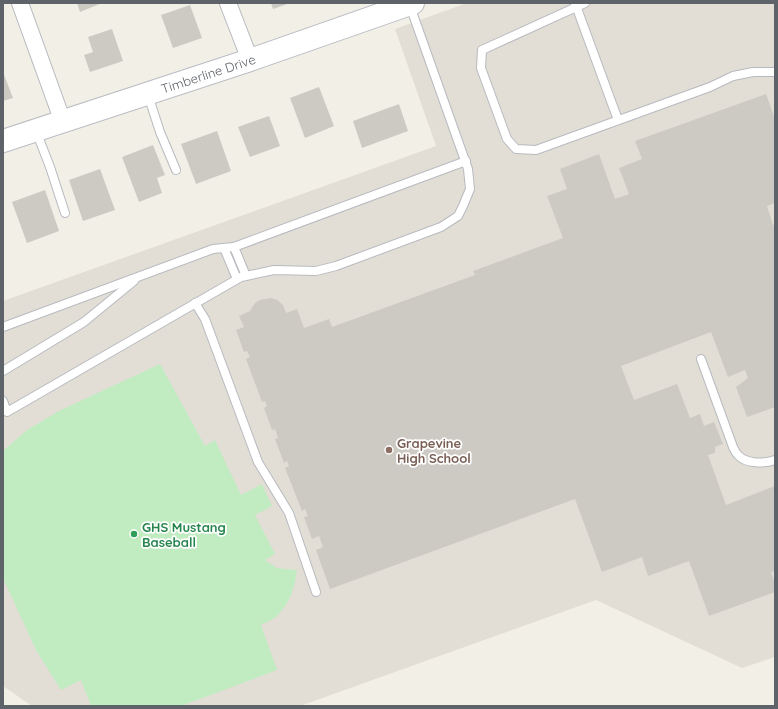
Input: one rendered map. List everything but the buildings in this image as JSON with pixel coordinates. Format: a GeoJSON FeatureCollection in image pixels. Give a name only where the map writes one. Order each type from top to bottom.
{"type":"FeatureCollection","features":[{"type":"Feature","properties":{"kind":"street"},"geometry":{"type":"LineString","coordinates":[[20,3],[63,122]]}},
{"type":"Feature","properties":{"kind":"street"},"geometry":{"type":"LineString","coordinates":[[228,3],[250,60]]}},
{"type":"Feature","properties":{"kind":"street","name":"Timberline Drive"},"geometry":{"type":"LineString","coordinates":[[3,141],[250,60],[411,4]]}},
{"type":"Feature","properties":{"kind":"lane"},"geometry":{"type":"LineString","coordinates":[[586,3],[576,5],[482,50],[481,68],[507,139],[516,149],[536,150],[710,87],[734,76],[753,72],[775,72]]}},
{"type":"Feature","properties":{"kind":"lane"},"geometry":{"type":"LineString","coordinates":[[3,401],[5,413],[237,279],[274,270],[316,271],[336,266],[441,228],[458,216],[470,190],[470,178],[466,161],[411,4]]}},
{"type":"Feature","properties":{"kind":"lane"},"geometry":{"type":"LineString","coordinates":[[576,5],[618,120]]}},
{"type":"Feature","properties":{"kind":"lane"},"geometry":{"type":"LineString","coordinates":[[148,94],[160,132],[176,170]]}},
{"type":"Feature","properties":{"kind":"lane"},"geometry":{"type":"LineString","coordinates":[[35,131],[50,167],[65,213]]}},
{"type":"Feature","properties":{"kind":"lane"},"geometry":{"type":"LineString","coordinates":[[3,326],[213,249],[234,247],[466,161]]}},
{"type":"Feature","properties":{"kind":"lane"},"geometry":{"type":"LineString","coordinates":[[234,247],[246,276]]}},
{"type":"Feature","properties":{"kind":"lane"},"geometry":{"type":"LineString","coordinates":[[224,248],[237,279]]}},
{"type":"Feature","properties":{"kind":"lane"},"geometry":{"type":"LineString","coordinates":[[3,371],[84,322],[139,276]]}},
{"type":"Feature","properties":{"kind":"lane"},"geometry":{"type":"LineString","coordinates":[[196,303],[205,319],[258,462],[289,513],[316,592]]}},
{"type":"Feature","properties":{"kind":"lane"},"geometry":{"type":"LineString","coordinates":[[701,359],[737,455],[744,460],[757,462],[775,460]]}},
{"type":"Feature","properties":{"kind":"shaded area","name":"Grapevine High School"},"geometry":{"type":"Polygon","coordinates":[[[467,3],[775,3],[775,657],[742,668],[596,600],[300,706],[32,706],[3,686],[3,301],[436,146],[395,29],[467,3]]]}},
{"type":"Feature","properties":{"kind":"green space","name":"GHS Mustang Baseball"},"geometry":{"type":"Polygon","coordinates":[[[160,364],[205,446],[215,440],[241,495],[262,484],[272,506],[255,515],[275,554],[265,560],[277,568],[297,570],[295,583],[289,600],[282,611],[271,620],[261,625],[277,670],[181,706],[91,706],[81,680],[61,690],[36,650],[3,578],[3,451],[27,430],[61,410],[160,364]]]}},
{"type":"Feature","properties":{"kind":"place","name":"Grapevine High School"},"geometry":{"type":"Point","coordinates":[389,450]}},
{"type":"Feature","properties":{"kind":"place","name":"GHS Mustang Baseball"},"geometry":{"type":"Point","coordinates":[134,534]}}]}
